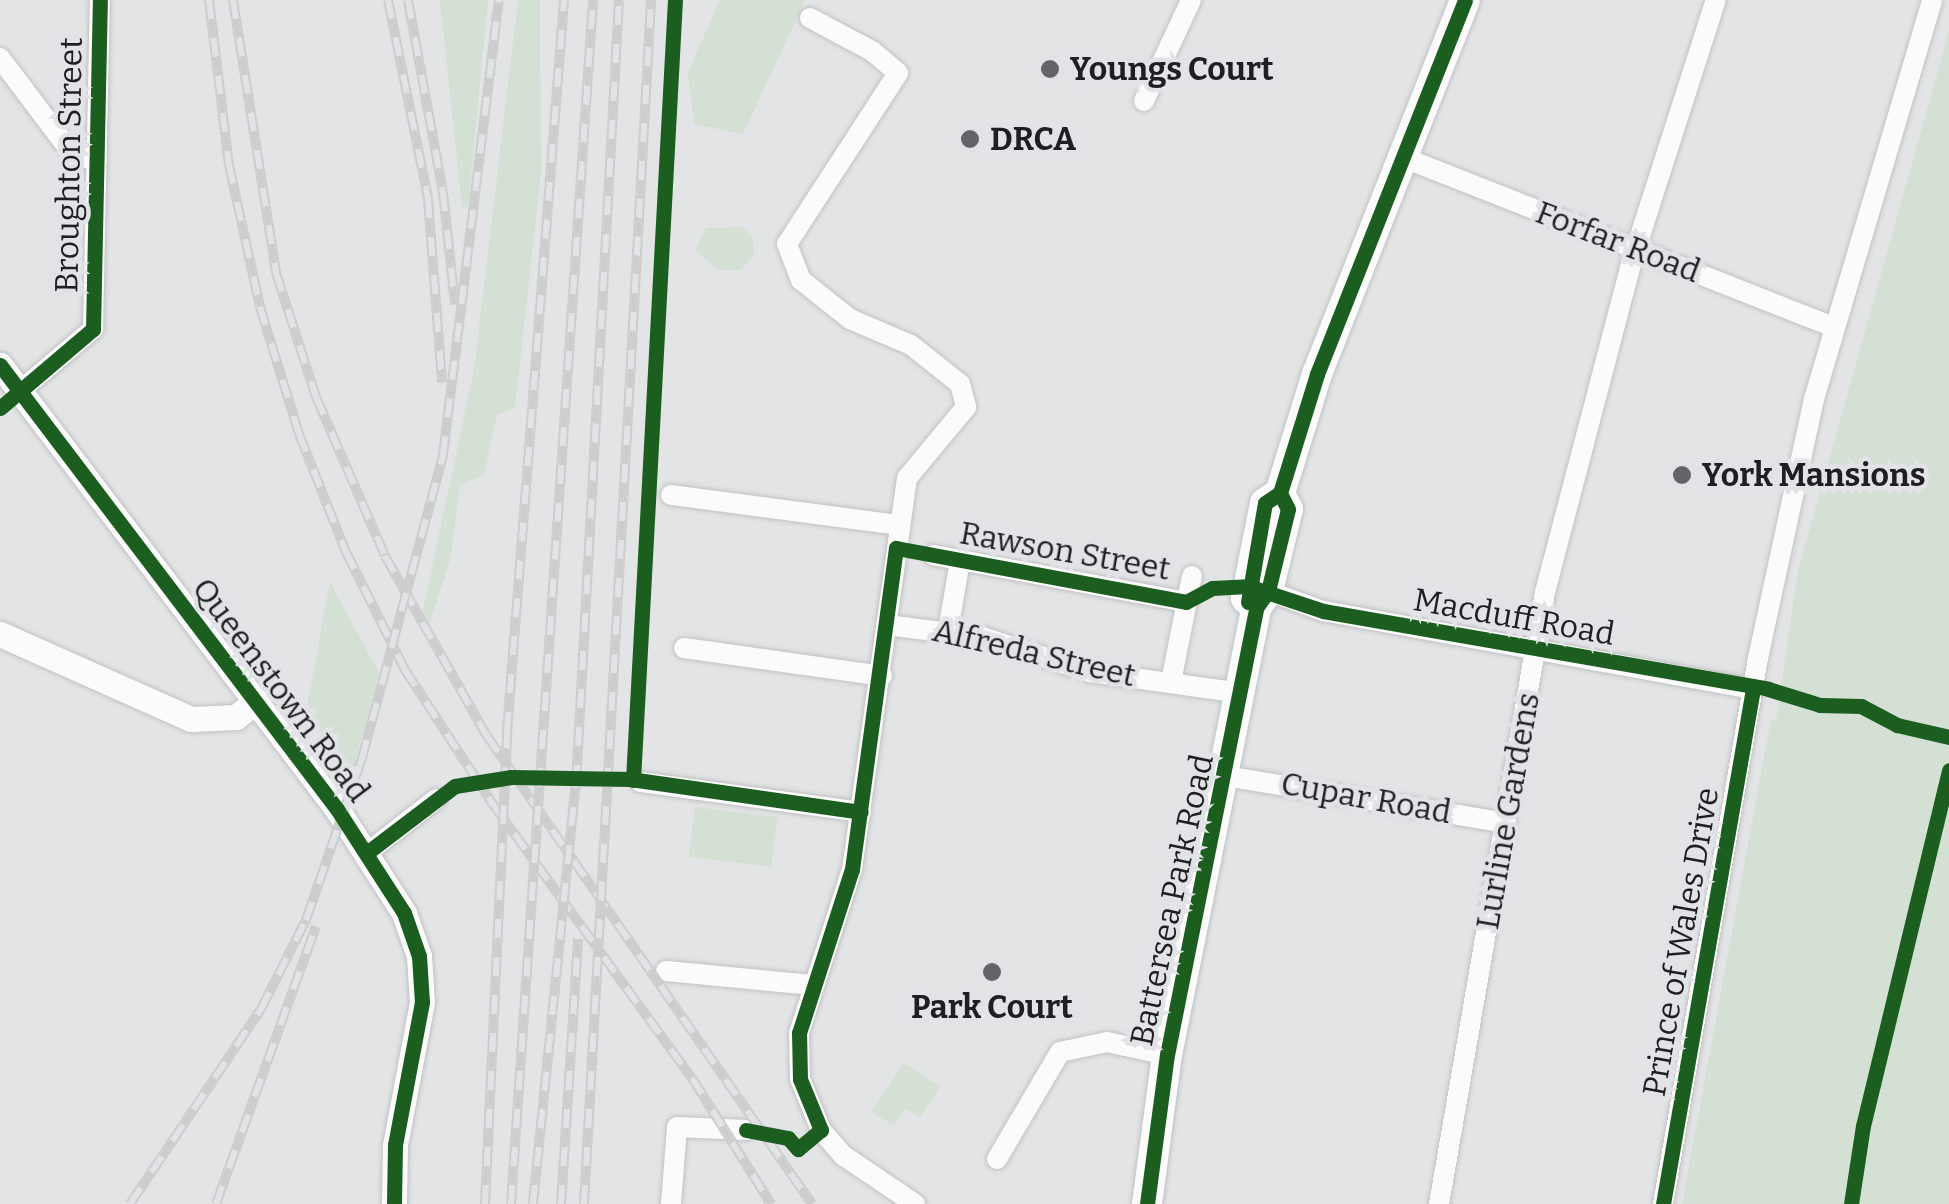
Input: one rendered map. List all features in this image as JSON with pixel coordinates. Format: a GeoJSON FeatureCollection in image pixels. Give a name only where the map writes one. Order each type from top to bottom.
{"type":"FeatureCollection","features":[{"type":"Feature","properties":{"kind":"highway","name":"Battersea Park Road"},"geometry":{"type":"LineString","coordinates":[[1147,1204],[1168,1055],[1262,600],[1246,598],[1256,535],[1266,500],[1280,493],[1317,374],[1465,0]]}},
{"type":"Feature","properties":{"kind":"main road","name":"Queenstown Road"},"geometry":{"type":"LineString","coordinates":[[0,365],[10,399],[256,701],[368,852],[412,929],[422,984],[393,1160],[394,1204]]}},
{"type":"Feature","properties":{"kind":"main road"},"geometry":{"type":"LineString","coordinates":[[0,634],[191,719],[236,717],[256,701]]}},
{"type":"Feature","properties":{"kind":"street","name":"Broughton Street"},"geometry":{"type":"LineString","coordinates":[[10,399],[93,329],[100,0]]}},
{"type":"Feature","properties":{"kind":"street"},"geometry":{"type":"LineString","coordinates":[[1144,101],[1191,0]]}},
{"type":"Feature","properties":{"kind":"street","name":"Lurline Gardens"},"geometry":{"type":"LineString","coordinates":[[1439,1204],[1535,650],[1637,247],[1716,0]]}},
{"type":"Feature","properties":{"kind":"street","name":"Prince of Wales Drive"},"geometry":{"type":"LineString","coordinates":[[1663,1204],[1753,689],[1834,326],[1932,0]]}},
{"type":"Feature","properties":{"kind":"street"},"geometry":{"type":"LineString","coordinates":[[810,18],[872,51],[898,73],[787,244],[801,280],[850,319],[911,345],[960,384],[966,406],[908,478],[852,869],[799,1034],[800,1079],[809,1106],[844,1156],[915,1204]]}},
{"type":"Feature","properties":{"kind":"street"},"geometry":{"type":"LineString","coordinates":[[0,58],[74,156],[96,160]]}},
{"type":"Feature","properties":{"kind":"street","name":"Forfar Road"},"geometry":{"type":"LineString","coordinates":[[1402,157],[1834,326]]}},
{"type":"Feature","properties":{"kind":"street"},"geometry":{"type":"LineString","coordinates":[[671,495],[899,525]]}},
{"type":"Feature","properties":{"kind":"street","name":"Rawson Street"},"geometry":{"type":"LineString","coordinates":[[933,555],[1186,602]]}},
{"type":"Feature","properties":{"kind":"street","name":"Rawson Street"},"geometry":{"type":"LineString","coordinates":[[948,631],[960,560]]}},
{"type":"Feature","properties":{"kind":"street","name":"Rawson Street"},"geometry":{"type":"LineString","coordinates":[[1172,682],[1192,576]]}},
{"type":"Feature","properties":{"kind":"street","name":"Macduff Road"},"geometry":{"type":"LineString","coordinates":[[1262,600],[1753,689]]}},
{"type":"Feature","properties":{"kind":"street","name":"Alfreda Street"},"geometry":{"type":"LineString","coordinates":[[886,625],[948,631],[1090,672],[1240,693]]}},
{"type":"Feature","properties":{"kind":"street"},"geometry":{"type":"LineString","coordinates":[[684,648],[882,676]]}},
{"type":"Feature","properties":{"kind":"street","name":"Cupar Road"},"geometry":{"type":"LineString","coordinates":[[1226,776],[1506,824]]}},
{"type":"Feature","properties":{"kind":"street"},"geometry":{"type":"LineString","coordinates":[[640,782],[862,812]]}},
{"type":"Feature","properties":{"kind":"street"},"geometry":{"type":"LineString","coordinates":[[368,852],[436,799]]}},
{"type":"Feature","properties":{"kind":"street"},"geometry":{"type":"LineString","coordinates":[[666,970],[812,984]]}},
{"type":"Feature","properties":{"kind":"street"},"geometry":{"type":"LineString","coordinates":[[997,1159],[1060,1052],[1107,1042],[1168,1055]]}},
{"type":"Feature","properties":{"kind":"street"},"geometry":{"type":"LineString","coordinates":[[671,1204],[677,1127],[746,1130]]}},
{"type":"Feature","properties":{"kind":"shaded area"},"geometry":{"type":"Polygon","coordinates":[[[440,0],[488,0],[468,207],[462,207],[440,0]]]}},
{"type":"Feature","properties":{"kind":"shaded area"},"geometry":{"type":"Polygon","coordinates":[[[518,0],[540,0],[541,173],[515,408],[497,414],[484,475],[460,485],[450,560],[429,625],[423,610],[474,370],[518,0]]]}},
{"type":"Feature","properties":{"kind":"shaded area"},"geometry":{"type":"Polygon","coordinates":[[[720,0],[805,0],[743,134],[694,124],[688,72],[720,0]]]}},
{"type":"Feature","properties":{"kind":"shaded area"},"geometry":{"type":"Polygon","coordinates":[[[1949,31],[1949,1204],[1682,1204],[1771,719],[1776,720],[1798,571],[1949,31]]]}},
{"type":"Feature","properties":{"kind":"shaded area"},"geometry":{"type":"Polygon","coordinates":[[[742,227],[753,238],[754,255],[740,270],[719,270],[695,250],[706,228],[742,227]]]}},
{"type":"Feature","properties":{"kind":"shaded area"},"geometry":{"type":"Polygon","coordinates":[[[330,582],[379,673],[353,769],[306,713],[330,582]]]}},
{"type":"Feature","properties":{"kind":"shaded area"},"geometry":{"type":"Polygon","coordinates":[[[695,807],[777,817],[771,867],[689,857],[695,807]]]}},
{"type":"Feature","properties":{"kind":"shaded area"},"geometry":{"type":"Polygon","coordinates":[[[904,1063],[940,1087],[920,1117],[905,1109],[894,1125],[871,1112],[904,1063]]]}},
{"type":"Feature","properties":{"kind":"railway"},"geometry":{"type":"LineString","coordinates":[[209,0],[229,165],[260,307],[299,434],[346,552],[405,670],[492,803],[692,1078],[771,1204]]}},
{"type":"Feature","properties":{"kind":"railway"},"geometry":{"type":"LineString","coordinates":[[233,0],[276,273],[316,397],[385,556],[487,736],[812,1204]]}},
{"type":"Feature","properties":{"kind":"railway"},"geometry":{"type":"LineString","coordinates":[[388,0],[428,199],[442,382]]}},
{"type":"Feature","properties":{"kind":"railway"},"geometry":{"type":"LineString","coordinates":[[408,0],[443,192],[455,304]]}},
{"type":"Feature","properties":{"kind":"railway"},"geometry":{"type":"LineString","coordinates":[[130,1204],[261,1009],[306,920],[362,758],[443,455],[499,0]]}},
{"type":"Feature","properties":{"kind":"railway"},"geometry":{"type":"LineString","coordinates":[[485,1204],[507,731],[564,0]]}},
{"type":"Feature","properties":{"kind":"railway"},"geometry":{"type":"LineString","coordinates":[[511,1204],[593,0]]}},
{"type":"Feature","properties":{"kind":"railway"},"geometry":{"type":"LineString","coordinates":[[533,1204],[576,784],[619,0]]}},
{"type":"Feature","properties":{"kind":"railway"},"geometry":{"type":"LineString","coordinates":[[584,1204],[651,0]]}},
{"type":"Feature","properties":{"kind":"railway"},"geometry":{"type":"LineString","coordinates":[[216,1204],[316,926]]}},
{"type":"Feature","properties":{"kind":"railway"},"geometry":{"type":"LineString","coordinates":[[561,1204],[578,939]]}},
{"type":"Feature","properties":{"kind":"cycle path"},"geometry":{"type":"LineString","coordinates":[[0,408],[93,329],[100,0]]}},
{"type":"Feature","properties":{"kind":"cycle path"},"geometry":{"type":"LineString","coordinates":[[633,780],[675,0]]}},
{"type":"Feature","properties":{"kind":"cycle path"},"geometry":{"type":"LineString","coordinates":[[1248,602],[1265,503],[1280,493],[1317,374],[1465,0]]}},
{"type":"Feature","properties":{"kind":"cycle path"},"geometry":{"type":"LineString","coordinates":[[0,365],[337,809],[404,913],[419,956],[422,1002],[395,1145],[394,1204]]}},
{"type":"Feature","properties":{"kind":"cycle path"},"geometry":{"type":"LineString","coordinates":[[1147,1204],[1167,1055],[1256,608],[1268,591],[1288,509],[1280,493]]}},
{"type":"Feature","properties":{"kind":"cycle path"},"geometry":{"type":"LineString","coordinates":[[746,1130],[788,1138],[798,1149],[821,1130],[800,1079],[799,1033],[852,869],[896,548],[1186,602],[1212,588],[1248,586],[1323,611],[1768,689],[1820,705],[1861,706],[1897,725],[1949,737]]}},
{"type":"Feature","properties":{"kind":"cycle path"},"geometry":{"type":"LineString","coordinates":[[1663,1204],[1753,689]]}},
{"type":"Feature","properties":{"kind":"cycle path"},"geometry":{"type":"LineString","coordinates":[[1851,1204],[1863,1126],[1949,770]]}},
{"type":"Feature","properties":{"kind":"cycle path"},"geometry":{"type":"LineString","coordinates":[[368,852],[455,786],[511,777],[630,779],[861,812]]}},
{"type":"Feature","properties":{"kind":"place","name":"Youngs Court"},"geometry":{"type":"Point","coordinates":[1050,69]}},
{"type":"Feature","properties":{"kind":"place","name":"DRCA"},"geometry":{"type":"Point","coordinates":[970,139]}},
{"type":"Feature","properties":{"kind":"place","name":"York Mansions"},"geometry":{"type":"Point","coordinates":[1682,475]}},
{"type":"Feature","properties":{"kind":"place","name":"Park Court"},"geometry":{"type":"Point","coordinates":[992,972]}}]}
